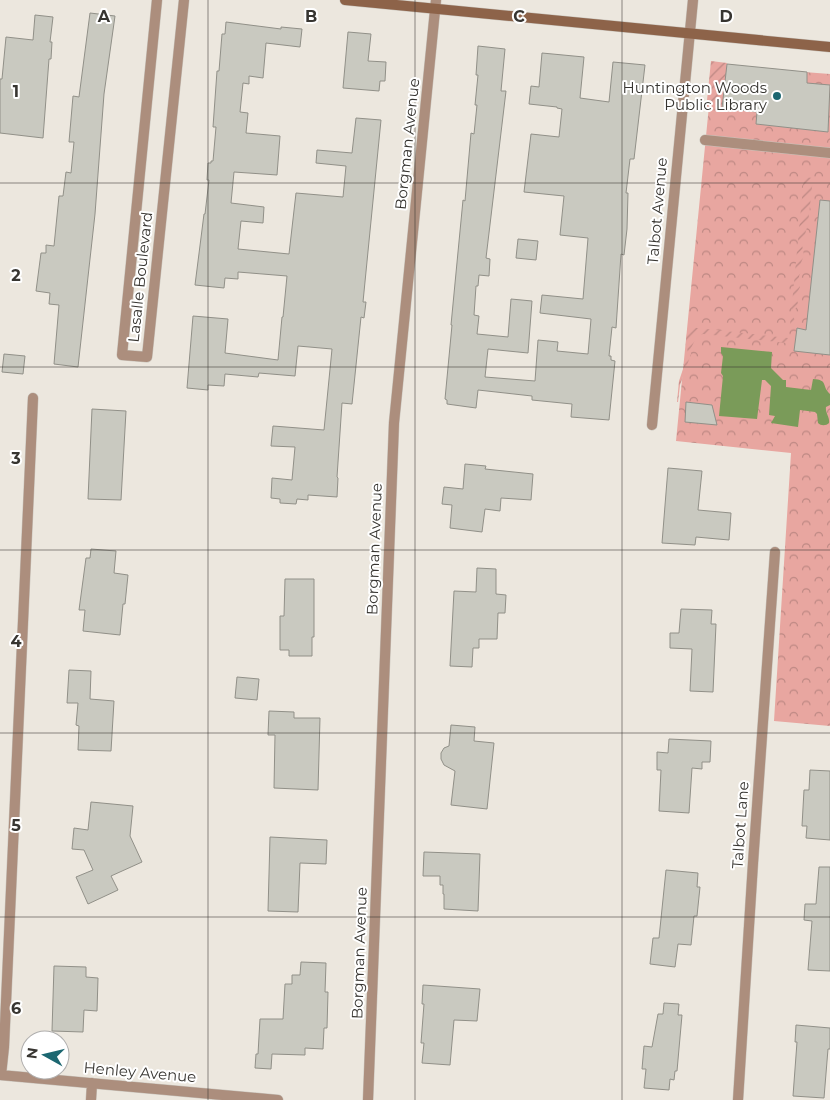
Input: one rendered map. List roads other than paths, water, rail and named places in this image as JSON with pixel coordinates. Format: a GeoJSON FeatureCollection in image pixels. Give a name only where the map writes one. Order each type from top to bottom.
{"type":"FeatureCollection","features":[{"type":"Feature","properties":{"kind":"street","name":"Lasalle Boulevard"},"geometry":{"type":"LineString","coordinates":[[156,0],[122,355],[147,357],[184,0]]}},
{"type":"Feature","properties":{"kind":"street"},"geometry":{"type":"LineString","coordinates":[[345,0],[436,4],[690,34],[830,47]]}},
{"type":"Feature","properties":{"kind":"street","name":"Talbot Avenue"},"geometry":{"type":"LineString","coordinates":[[652,426],[693,0]]}},
{"type":"Feature","properties":{"kind":"street","name":"Borgman Avenue"},"geometry":{"type":"LineString","coordinates":[[368,1100],[394,423],[436,4]]}},
{"type":"Feature","properties":{"kind":"street"},"geometry":{"type":"LineString","coordinates":[[705,140],[830,153]]}},
{"type":"Feature","properties":{"kind":"street"},"geometry":{"type":"LineString","coordinates":[[1,1075],[4,1047],[33,398]]}},
{"type":"Feature","properties":{"kind":"street","name":"Talbot Lane"},"geometry":{"type":"LineString","coordinates":[[738,1100],[752,863],[775,552]]}},
{"type":"Feature","properties":{"kind":"street","name":"Henley Avenue"},"geometry":{"type":"LineString","coordinates":[[1,1075],[278,1100]]}},
{"type":"Feature","properties":{"kind":"street"},"geometry":{"type":"LineString","coordinates":[[91,1100],[92,1083]]}},
{"type":"Feature","properties":{"kind":"place","name":"Huntington Woods Public Library"},"geometry":{"type":"Point","coordinates":[777,96]}}]}
